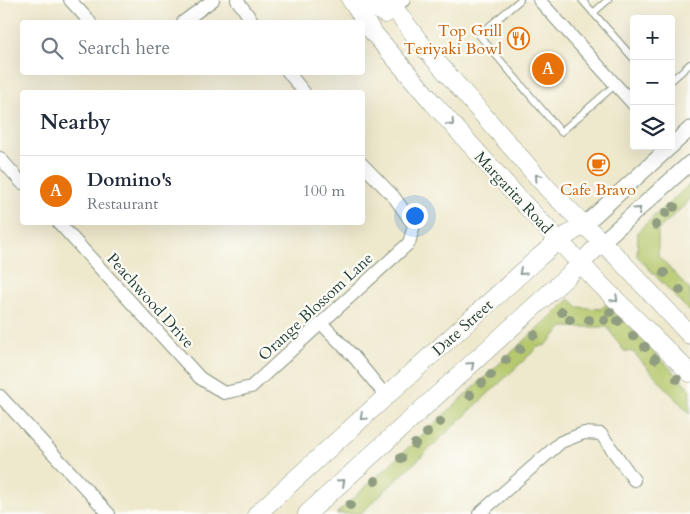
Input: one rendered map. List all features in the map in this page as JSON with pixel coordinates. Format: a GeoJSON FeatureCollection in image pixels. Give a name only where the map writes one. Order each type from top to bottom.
{"type":"FeatureCollection","features":[{"type":"Feature","properties":{"kind":"main road","name":"Margarita Road"},"geometry":{"type":"LineString","coordinates":[[351,0],[372,30],[433,103],[599,283],[690,373]]}},
{"type":"Feature","properties":{"kind":"main road"},"geometry":{"type":"LineString","coordinates":[[369,0],[376,9],[385,14],[395,3]]}},
{"type":"Feature","properties":{"kind":"main road","name":"Margarita Road"},"geometry":{"type":"LineString","coordinates":[[395,3],[422,45],[549,190],[602,242],[690,335]]}},
{"type":"Feature","properties":{"kind":"main road","name":"Date Street"},"geometry":{"type":"LineString","coordinates":[[258,514],[559,240],[584,224]]}},
{"type":"Feature","properties":{"kind":"main road","name":"Date Street"},"geometry":{"type":"LineString","coordinates":[[307,514],[582,263],[602,242]]}},
{"type":"Feature","properties":{"kind":"street"},"geometry":{"type":"LineString","coordinates":[[70,0],[88,20]]}},
{"type":"Feature","properties":{"kind":"street"},"geometry":{"type":"LineString","coordinates":[[186,20],[213,0]]}},
{"type":"Feature","properties":{"kind":"street"},"geometry":{"type":"LineString","coordinates":[[237,0],[252,20]]}},
{"type":"Feature","properties":{"kind":"street"},"geometry":{"type":"LineString","coordinates":[[539,0],[630,101]]}},
{"type":"Feature","properties":{"kind":"street"},"geometry":{"type":"LineString","coordinates":[[290,75],[302,90]]}},
{"type":"Feature","properties":{"kind":"street","name":"Date Street"},"geometry":{"type":"LineString","coordinates":[[675,142],[690,129]]}},
{"type":"Feature","properties":{"kind":"street","name":"Date Street"},"geometry":{"type":"LineString","coordinates":[[584,224],[665,150]]}},
{"type":"Feature","properties":{"kind":"street"},"geometry":{"type":"LineString","coordinates":[[0,158],[20,181]]}},
{"type":"Feature","properties":{"kind":"street","name":"Date Street"},"geometry":{"type":"LineString","coordinates":[[602,242],[690,163]]}},
{"type":"Feature","properties":{"kind":"street","name":"Orange Blossom Lane"},"geometry":{"type":"LineString","coordinates":[[224,393],[251,387],[409,242],[414,224],[394,197],[365,167]]}},
{"type":"Feature","properties":{"kind":"street","name":"Peachwood Drive"},"geometry":{"type":"LineString","coordinates":[[61,225],[200,378],[224,393]]}},
{"type":"Feature","properties":{"kind":"street"},"geometry":{"type":"LineString","coordinates":[[321,323],[354,357],[386,396]]}},
{"type":"Feature","properties":{"kind":"street"},"geometry":{"type":"LineString","coordinates":[[0,396],[107,513]]}},
{"type":"Feature","properties":{"kind":"street"},"geometry":{"type":"LineString","coordinates":[[479,514],[561,442],[584,433],[601,434],[634,480]]}},
{"type":"Feature","properties":{"kind":"lane"},"geometry":{"type":"LineString","coordinates":[[520,0],[479,35],[561,132],[615,85]]}},
{"type":"Feature","properties":{"kind":"lane"},"geometry":{"type":"LineString","coordinates":[[582,0],[630,55]]}},
{"type":"Feature","properties":{"kind":"lane"},"geometry":{"type":"LineString","coordinates":[[593,13],[608,0]]}},
{"type":"Feature","properties":{"kind":"lane"},"geometry":{"type":"LineString","coordinates":[[675,77],[690,64]]}},
{"type":"Feature","properties":{"kind":"green space"},"geometry":{"type":"Polygon","coordinates":[[[690,184],[690,200],[658,230],[658,256],[690,290],[690,312],[637,256],[638,231],[690,184]]]}},
{"type":"Feature","properties":{"kind":"green space"},"geometry":{"type":"Polygon","coordinates":[[[570,299],[578,307],[601,309],[607,303],[690,389],[690,414],[633,352],[624,351],[607,327],[563,327],[546,345],[538,347],[360,514],[336,514],[570,299]]]}},
{"type":"Feature","properties":{"kind":"place","name":"Top Grill Teriyaki Bowl"},"geometry":{"type":"Point","coordinates":[518,39]}},
{"type":"Feature","properties":{"kind":"place","name":"Domino's"},"geometry":{"type":"Point","coordinates":[548,69]}},
{"type":"Feature","properties":{"kind":"place","name":"Cafe Bravo"},"geometry":{"type":"Point","coordinates":[598,165]}}]}
